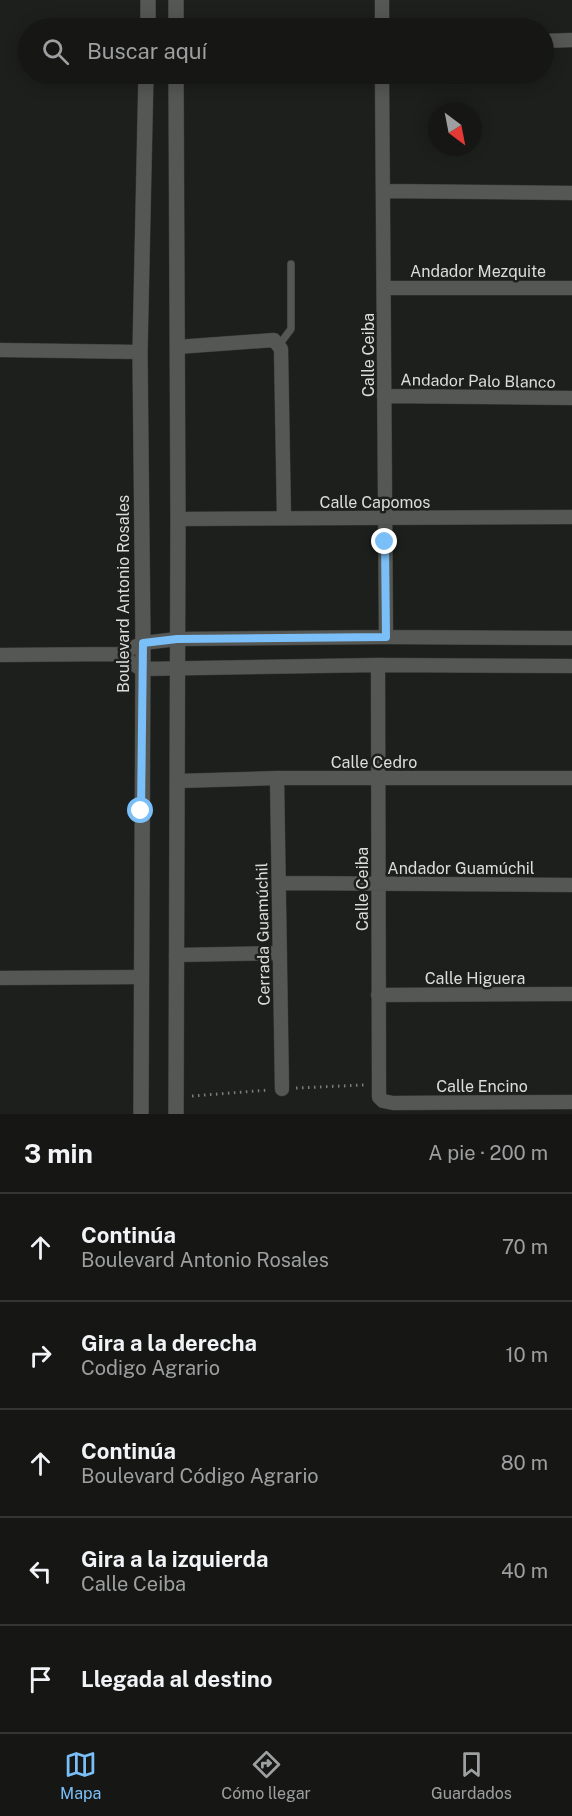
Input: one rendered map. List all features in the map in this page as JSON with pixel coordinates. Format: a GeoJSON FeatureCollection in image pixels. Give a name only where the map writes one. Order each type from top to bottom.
{"type":"FeatureCollection","features":[{"type":"Feature","properties":{"kind":"main road"},"geometry":{"type":"LineString","coordinates":[[147,18],[148,0]]}},
{"type":"Feature","properties":{"kind":"main road"},"geometry":{"type":"LineString","coordinates":[[176,0],[176,18]]}},
{"type":"Feature","properties":{"kind":"main road","name":"Boulevard Antonio Rosales"},"geometry":{"type":"LineString","coordinates":[[141,1114],[141,669],[143,643],[140,352],[146,84]]}},
{"type":"Feature","properties":{"kind":"main road"},"geometry":{"type":"LineString","coordinates":[[176,1114],[177,84]]}},
{"type":"Feature","properties":{"kind":"street"},"geometry":{"type":"LineString","coordinates":[[382,0],[382,18]]}},
{"type":"Feature","properties":{"kind":"street"},"geometry":{"type":"LineString","coordinates":[[554,41],[572,40]]}},
{"type":"Feature","properties":{"kind":"street","name":"Calle Ceiba"},"geometry":{"type":"LineString","coordinates":[[382,84],[386,637]]}},
{"type":"Feature","properties":{"kind":"street"},"geometry":{"type":"LineString","coordinates":[[383,191],[572,193]]}},
{"type":"Feature","properties":{"kind":"street","name":"Andador Mezquite"},"geometry":{"type":"LineString","coordinates":[[384,288],[572,288]]}},
{"type":"Feature","properties":{"kind":"street"},"geometry":{"type":"LineString","coordinates":[[177,347],[274,340],[282,349],[284,518]]}},
{"type":"Feature","properties":{"kind":"street"},"geometry":{"type":"LineString","coordinates":[[0,350],[140,352]]}},
{"type":"Feature","properties":{"kind":"street","name":"Andador Palo Blanco"},"geometry":{"type":"LineString","coordinates":[[384,396],[572,398]]}},
{"type":"Feature","properties":{"kind":"street","name":"Calle Capomos"},"geometry":{"type":"LineString","coordinates":[[178,519],[572,517]]}},
{"type":"Feature","properties":{"kind":"street"},"geometry":{"type":"LineString","coordinates":[[0,655],[119,654],[143,643],[177,639],[572,638]]}},
{"type":"Feature","properties":{"kind":"street"},"geometry":{"type":"LineString","coordinates":[[119,654],[141,669],[378,665],[572,666]]}},
{"type":"Feature","properties":{"kind":"street","name":"Calle Ceiba"},"geometry":{"type":"LineString","coordinates":[[378,665],[378,1092],[383,1101],[393,1103]]}},
{"type":"Feature","properties":{"kind":"street","name":"Calle Cedro"},"geometry":{"type":"LineString","coordinates":[[177,781],[277,778],[572,778]]}},
{"type":"Feature","properties":{"kind":"street","name":"Cerrada Guamúchil"},"geometry":{"type":"LineString","coordinates":[[277,778],[282,1089]]}},
{"type":"Feature","properties":{"kind":"street","name":"Andador Guamúchil"},"geometry":{"type":"LineString","coordinates":[[279,884],[572,885]]}},
{"type":"Feature","properties":{"kind":"street"},"geometry":{"type":"LineString","coordinates":[[176,955],[280,953]]}},
{"type":"Feature","properties":{"kind":"street"},"geometry":{"type":"LineString","coordinates":[[0,978],[141,977]]}},
{"type":"Feature","properties":{"kind":"street","name":"Calle Higuera"},"geometry":{"type":"LineString","coordinates":[[378,995],[572,994]]}},
{"type":"Feature","properties":{"kind":"street","name":"Calle Encino"},"geometry":{"type":"LineString","coordinates":[[393,1103],[572,1102]]}},
{"type":"Feature","properties":{"kind":"lane"},"geometry":{"type":"LineString","coordinates":[[279,345],[291,329],[291,264]]}},
{"type":"Feature","properties":{"kind":"route"},"geometry":{"type":"LineString","coordinates":[[141,811],[143,643],[177,639],[386,637],[385,542]]}}]}
